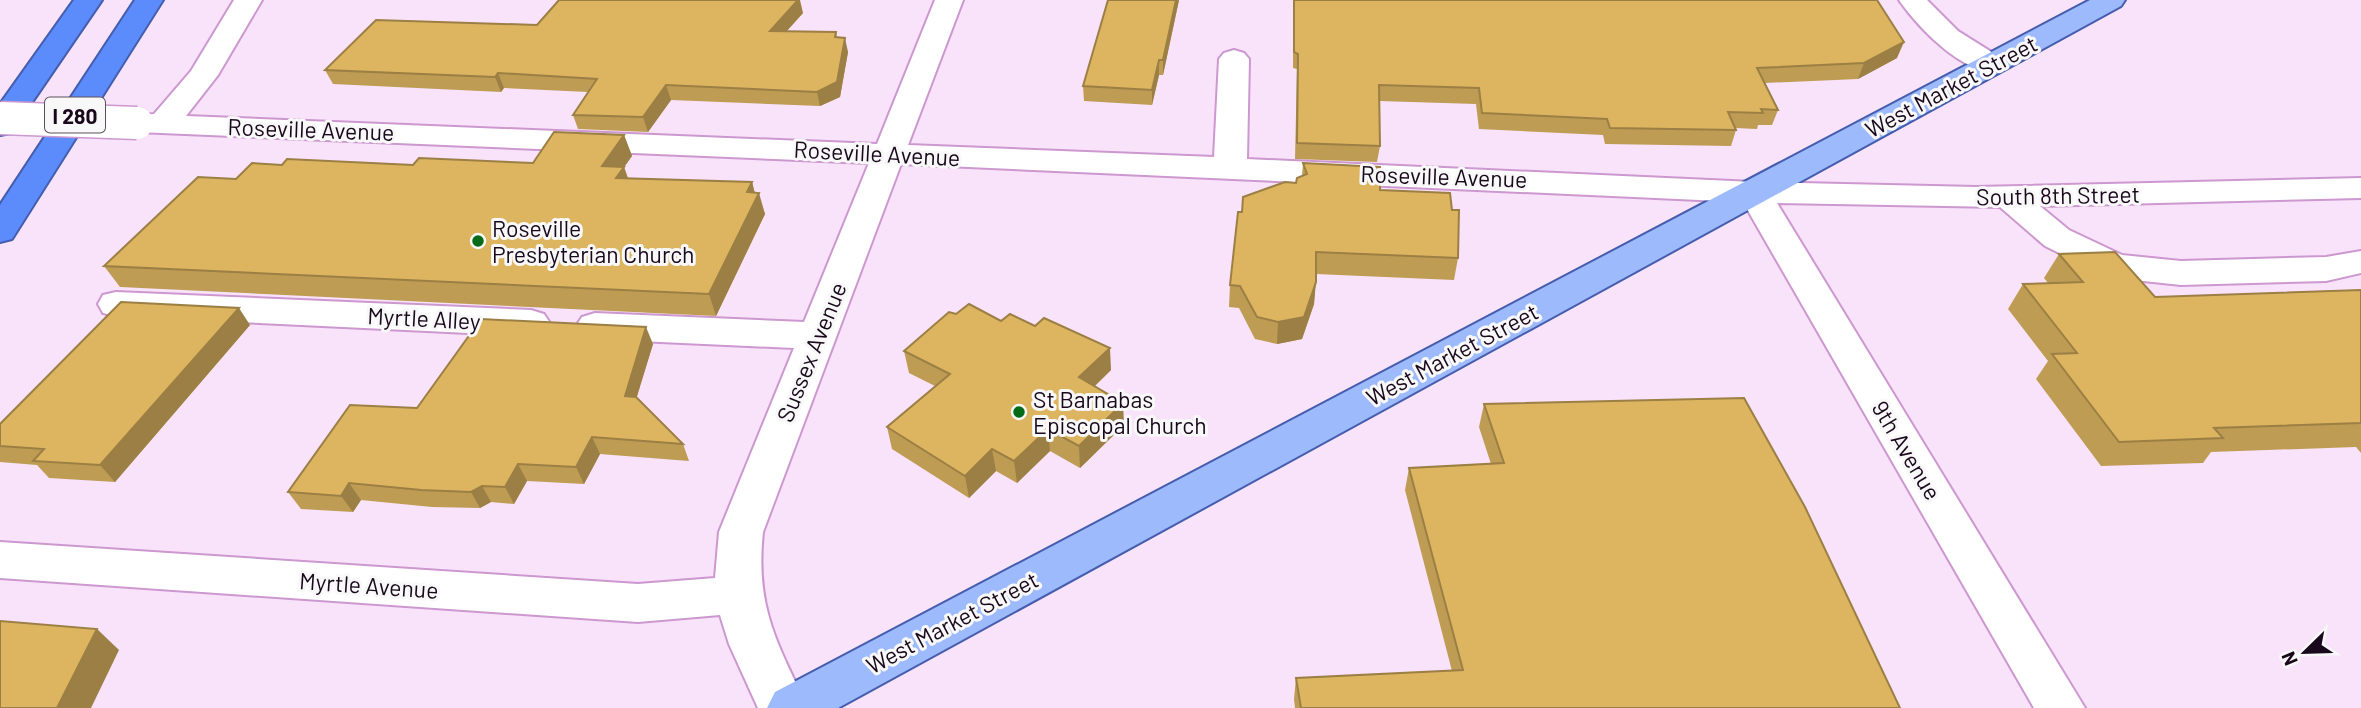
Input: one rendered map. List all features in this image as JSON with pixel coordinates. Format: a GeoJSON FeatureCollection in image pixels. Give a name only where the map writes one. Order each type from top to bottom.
{"type":"FeatureCollection","features":[{"type":"Feature","properties":{"kind":"highway"},"geometry":{"type":"LineString","coordinates":[[0,126],[88,0]]}},
{"type":"Feature","properties":{"kind":"highway","name":"I 280"},"geometry":{"type":"LineString","coordinates":[[0,231],[149,0]]}},
{"type":"Feature","properties":{"kind":"main road","name":"West Market Street"},"geometry":{"type":"LineString","coordinates":[[792,708],[2111,0]]}},
{"type":"Feature","properties":{"kind":"street"},"geometry":{"type":"LineString","coordinates":[[150,123],[203,75],[248,0]]}},
{"type":"Feature","properties":{"kind":"street","name":"Sussex Avenue"},"geometry":{"type":"LineString","coordinates":[[783,708],[750,639],[737,592],[737,554],[741,532],[949,0]]}},
{"type":"Feature","properties":{"kind":"street"},"geometry":{"type":"LineString","coordinates":[[1913,0],[1925,18],[1945,36],[1991,64]]}},
{"type":"Feature","properties":{"kind":"street"},"geometry":{"type":"LineString","coordinates":[[1230,167],[1234,59]]}},
{"type":"Feature","properties":{"kind":"street","name":"Roseville Avenue"},"geometry":{"type":"LineString","coordinates":[[0,118],[1230,167],[1754,192]]}},
{"type":"Feature","properties":{"kind":"street","name":"South 8th Street"},"geometry":{"type":"LineString","coordinates":[[1754,192],[2010,197],[2361,188]]}},
{"type":"Feature","properties":{"kind":"street","name":"9th Avenue"},"geometry":{"type":"LineString","coordinates":[[1754,192],[2060,708]]}},
{"type":"Feature","properties":{"kind":"street"},"geometry":{"type":"LineString","coordinates":[[2010,197],[2057,238],[2115,266],[2181,273],[2326,269],[2361,262]]}},
{"type":"Feature","properties":{"kind":"street","name":"Myrtle Alley"},"geometry":{"type":"LineString","coordinates":[[116,304],[817,336]]}},
{"type":"Feature","properties":{"kind":"street","name":"Myrtle Avenue"},"geometry":{"type":"LineString","coordinates":[[0,560],[638,604],[709,598],[737,592]]}},
{"type":"Feature","properties":{"kind":"building"},"geometry":{"type":"Polygon","coordinates":[[[559,0],[798,0],[770,31],[836,32],[835,37],[845,38],[837,82],[817,92],[666,85],[643,117],[573,115],[597,79],[498,73],[495,77],[325,70],[376,20],[537,25],[559,0]]]}},
{"type":"Feature","properties":{"kind":"building"},"geometry":{"type":"Polygon","coordinates":[[[1108,0],[1176,0],[1163,60],[1159,60],[1152,90],[1083,86],[1108,0]]]}},
{"type":"Feature","properties":{"kind":"building"},"geometry":{"type":"Polygon","coordinates":[[[1294,0],[1877,0],[1904,42],[1864,63],[1757,68],[1778,110],[1761,109],[1763,113],[1728,112],[1736,130],[1610,128],[1607,119],[1482,113],[1479,88],[1379,85],[1380,146],[1297,143],[1298,54],[1294,52],[1294,0]]]}},
{"type":"Feature","properties":{"kind":"building"},"geometry":{"type":"Polygon","coordinates":[[[554,132],[624,135],[602,166],[624,167],[616,178],[752,182],[747,192],[759,193],[709,294],[104,266],[198,177],[236,179],[252,163],[282,165],[287,159],[413,165],[419,158],[533,163],[554,132]]]}},
{"type":"Feature","properties":{"kind":"building"},"geometry":{"type":"Polygon","coordinates":[[[1303,163],[1380,167],[1380,190],[1450,193],[1452,210],[1459,210],[1458,258],[1316,252],[1316,282],[1304,317],[1278,322],[1257,317],[1240,286],[1230,285],[1238,212],[1242,212],[1243,197],[1285,182],[1296,183],[1297,178],[1307,174],[1303,163]]]}},
{"type":"Feature","properties":{"kind":"building"},"geometry":{"type":"Polygon","coordinates":[[[2115,252],[2155,297],[2361,290],[2361,423],[2214,428],[2223,438],[2119,442],[2052,354],[2077,353],[2023,284],[2083,282],[2059,254],[2115,252]]]}},
{"type":"Feature","properties":{"kind":"building"},"geometry":{"type":"Polygon","coordinates":[[[121,302],[239,308],[100,465],[33,461],[44,449],[0,446],[0,424],[121,302]]]}},
{"type":"Feature","properties":{"kind":"building","name":"St Barnabas Episcopal Church"},"geometry":{"type":"Polygon","coordinates":[[[969,304],[1001,321],[1010,314],[1035,326],[1044,318],[1110,348],[1079,377],[1123,403],[1079,446],[1048,429],[1014,461],[992,449],[965,476],[887,427],[950,374],[904,351],[949,312],[956,314],[969,304]]]}},
{"type":"Feature","properties":{"kind":"building"},"geometry":{"type":"Polygon","coordinates":[[[481,319],[646,327],[625,396],[636,397],[683,444],[592,437],[576,467],[518,464],[505,487],[482,486],[471,492],[349,483],[341,496],[288,492],[350,405],[417,408],[481,319]]]}},
{"type":"Feature","properties":{"kind":"building"},"geometry":{"type":"Polygon","coordinates":[[[1744,398],[1805,507],[1900,708],[1301,708],[1296,678],[1463,670],[1409,468],[1504,463],[1484,404],[1744,398]]]}},
{"type":"Feature","properties":{"kind":"building"},"geometry":{"type":"Polygon","coordinates":[[[0,621],[97,629],[57,708],[0,708],[0,621]]]}},
{"type":"Feature","properties":{"kind":"place","name":"Roseville Presbyterian Church"},"geometry":{"type":"Point","coordinates":[478,241]}},
{"type":"Feature","properties":{"kind":"place","name":"St Barnabas Episcopal Church"},"geometry":{"type":"Point","coordinates":[1019,412]}}]}
